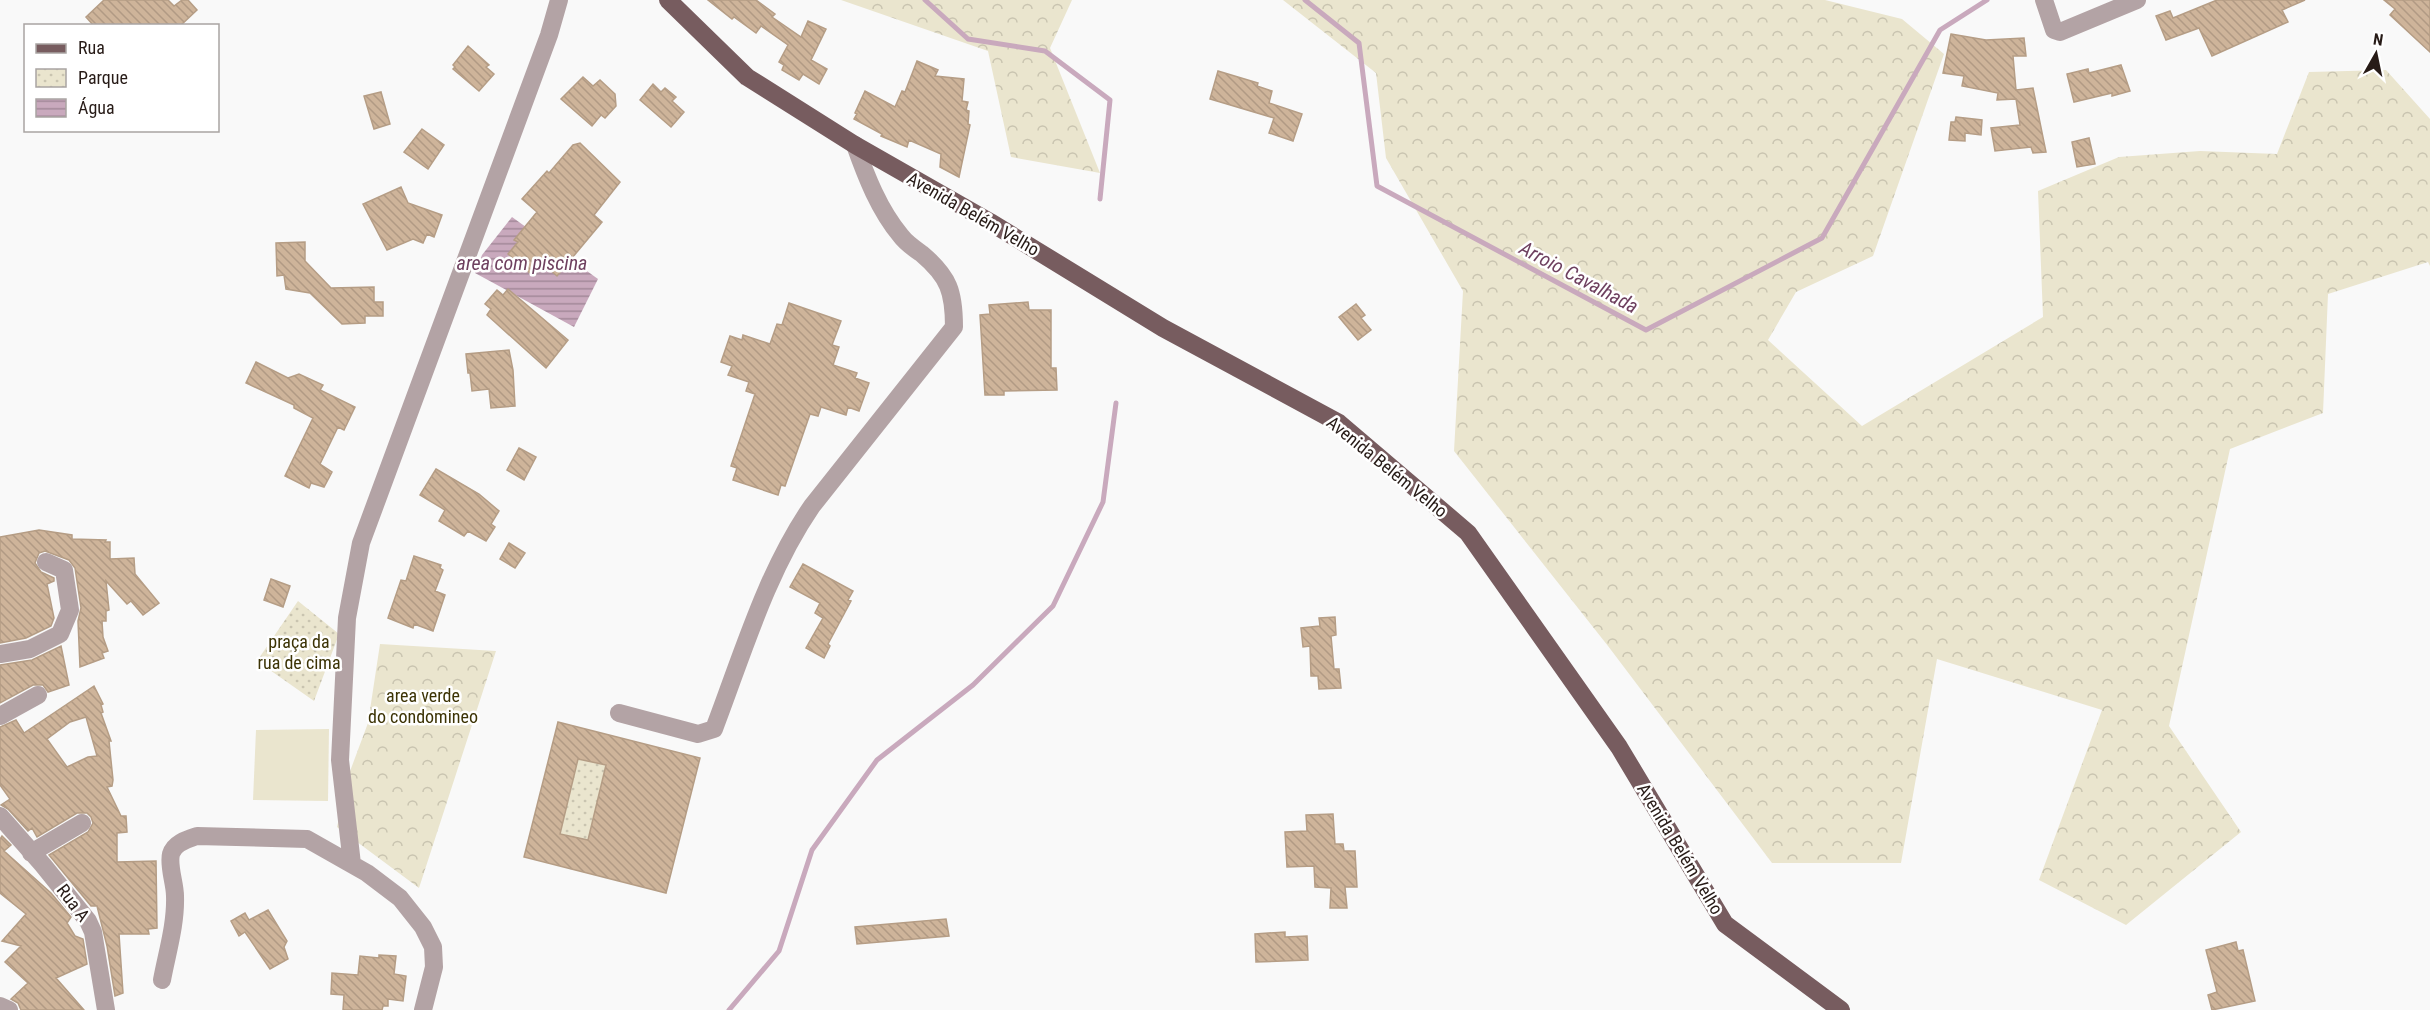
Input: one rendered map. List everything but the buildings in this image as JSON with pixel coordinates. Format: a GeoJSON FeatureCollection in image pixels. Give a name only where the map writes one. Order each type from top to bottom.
{"type":"FeatureCollection","features":[{"type":"Feature","properties":{"kind":"main road","name":"Avenida Belém Velho"},"geometry":{"type":"LineString","coordinates":[[668,0],[747,77],[855,145],[990,222],[1162,328],[1339,423],[1468,533],[1619,747],[1725,924],[1841,1010]]}},
{"type":"Feature","properties":{"kind":"street"},"geometry":{"type":"LineString","coordinates":[[352,864],[340,760],[347,618],[361,543],[549,35],[559,0]]}},
{"type":"Feature","properties":{"kind":"street"},"geometry":{"type":"LineString","coordinates":[[2044,0],[2054,30],[2060,32],[2137,0]]}},
{"type":"Feature","properties":{"kind":"street"},"geometry":{"type":"LineString","coordinates":[[619,713],[698,734],[714,729],[772,579],[793,534],[812,506],[954,327],[954,301],[947,281],[935,265],[901,237],[879,204],[855,145]]}},
{"type":"Feature","properties":{"kind":"street"},"geometry":{"type":"LineString","coordinates":[[0,654],[30,649],[60,634],[70,610],[64,570],[46,561]]}},
{"type":"Feature","properties":{"kind":"street"},"geometry":{"type":"LineString","coordinates":[[0,716],[38,695]]}},
{"type":"Feature","properties":{"kind":"street","name":"Rua A"},"geometry":{"type":"LineString","coordinates":[[0,816],[88,921],[93,932],[106,1010]]}},
{"type":"Feature","properties":{"kind":"street"},"geometry":{"type":"LineString","coordinates":[[31,853],[82,824]]}},
{"type":"Feature","properties":{"kind":"street"},"geometry":{"type":"LineString","coordinates":[[162,980],[173,920],[175,896],[170,855],[174,847],[187,839],[198,836],[307,839],[352,864],[400,898],[423,927],[433,947],[434,967],[423,1010]]}},
{"type":"Feature","properties":{"kind":"street"},"geometry":{"type":"LineString","coordinates":[[0,1006],[9,1010]]}},
{"type":"Feature","properties":{"kind":"green space"},"geometry":{"type":"Polygon","coordinates":[[[841,0],[1072,0],[1050,48],[1100,173],[1011,157],[988,51],[841,0]]]}},
{"type":"Feature","properties":{"kind":"green space"},"geometry":{"type":"Polygon","coordinates":[[[1283,0],[1825,0],[1902,19],[1944,54],[1873,256],[1796,292],[1768,340],[1862,426],[2043,317],[2038,191],[2119,157],[2200,151],[2277,154],[2309,72],[2386,70],[2430,119],[2430,266],[2428,262],[2328,294],[2323,413],[2230,449],[2169,726],[2241,832],[2126,925],[2039,880],[2102,710],[1937,659],[1901,863],[1772,863],[1608,646],[1454,451],[1463,291],[1386,158],[1376,73],[1283,0]]]}},
{"type":"Feature","properties":{"kind":"green space","name":"praça da rua de cima"},"geometry":{"type":"Polygon","coordinates":[[[298,601],[339,634],[314,701],[257,661],[298,601]]]}},
{"type":"Feature","properties":{"kind":"green space","name":"area verde do condomineo"},"geometry":{"type":"Polygon","coordinates":[[[380,644],[496,651],[419,888],[337,827],[349,774],[368,723],[380,644]]]}},
{"type":"Feature","properties":{"kind":"green space"},"geometry":{"type":"Polygon","coordinates":[[[329,729],[328,801],[253,800],[256,730],[329,729]]]}},
{"type":"Feature","properties":{"kind":"green space"},"geometry":{"type":"Polygon","coordinates":[[[578,759],[606,765],[588,841],[560,834],[578,759]]]}},
{"type":"Feature","properties":{"kind":"water","name":"area com piscina"},"geometry":{"type":"Polygon","coordinates":[[[512,217],[598,279],[574,327],[475,273],[482,255],[512,217]]]}},
{"type":"Feature","properties":{"kind":"waterway"},"geometry":{"type":"LineString","coordinates":[[925,0],[968,39],[1045,51],[1110,100],[1100,199]]}},
{"type":"Feature","properties":{"kind":"waterway","name":"Arroio Cavalhada"},"geometry":{"type":"LineString","coordinates":[[1305,0],[1359,43],[1377,186],[1646,330],[1822,238],[1940,30],[1987,0]]}},
{"type":"Feature","properties":{"kind":"waterway"},"geometry":{"type":"LineString","coordinates":[[729,1010],[779,951],[812,850],[877,760],[973,685],[1053,606],[1103,502],[1116,403]]}}]}
